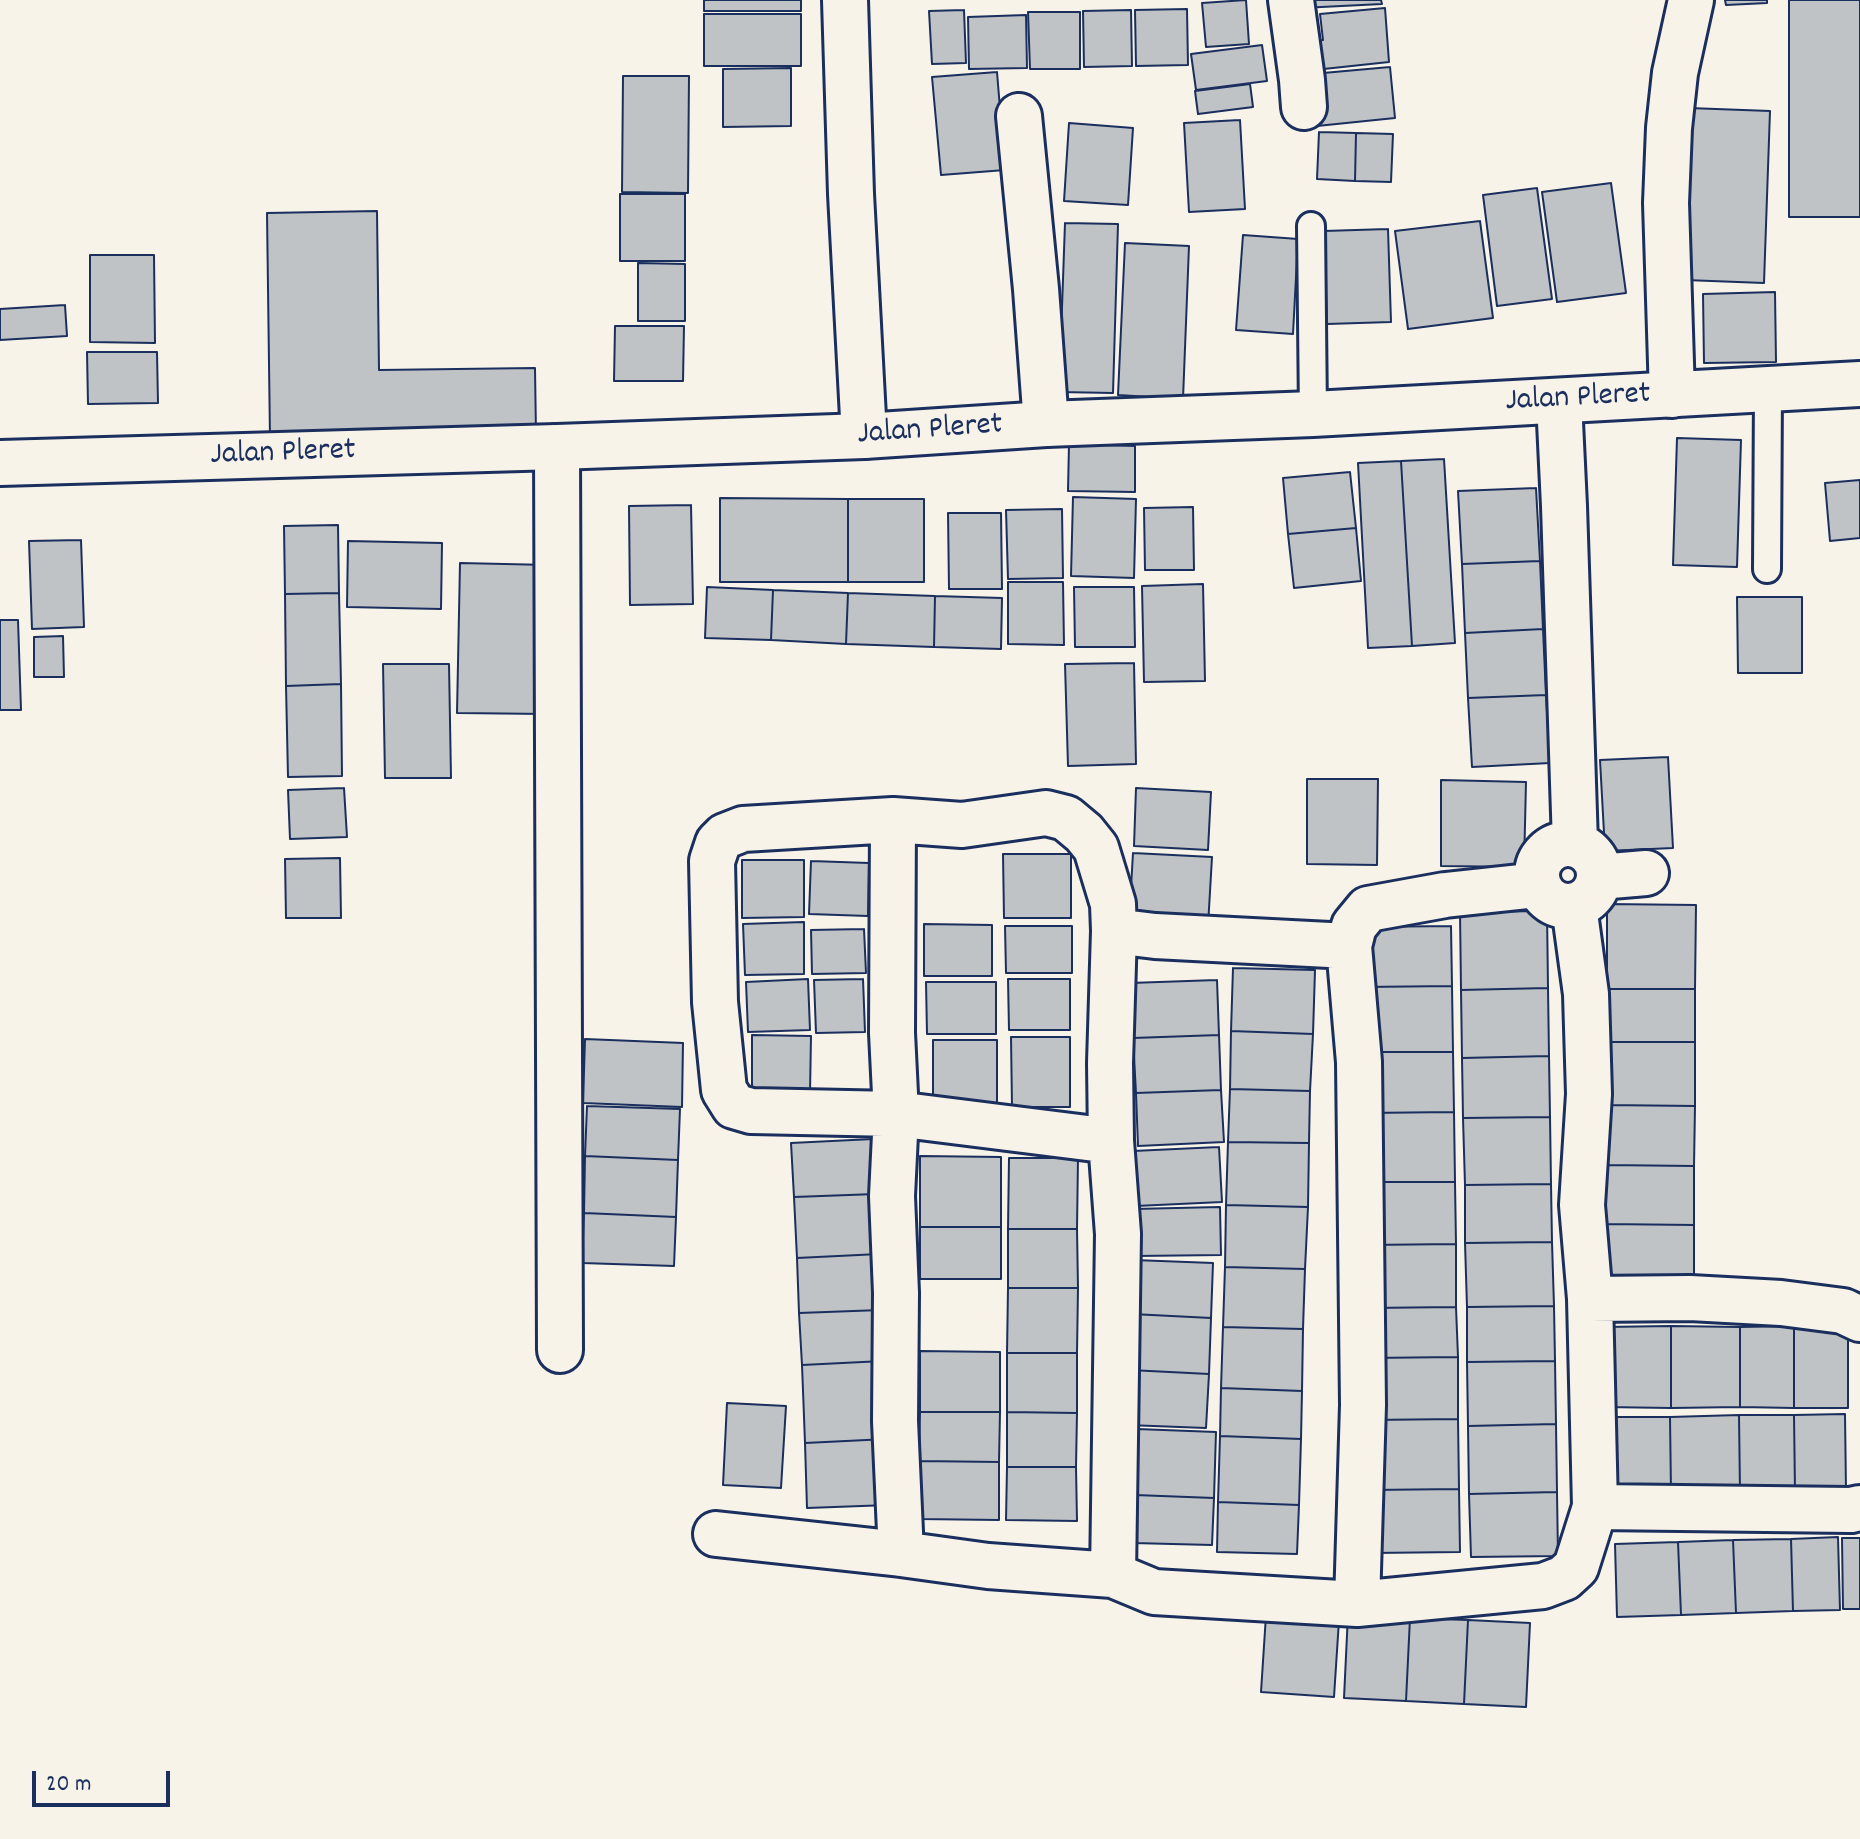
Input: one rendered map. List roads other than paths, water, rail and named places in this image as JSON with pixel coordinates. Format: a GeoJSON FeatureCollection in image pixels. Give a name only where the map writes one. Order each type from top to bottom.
{"type":"FeatureCollection","features":[{"type":"Feature","properties":{"kind":"street"},"geometry":{"type":"LineString","coordinates":[[845,0],[851,194],[864,436]]}},
{"type":"Feature","properties":{"kind":"street"},"geometry":{"type":"LineString","coordinates":[[1291,0],[1304,107]]}},
{"type":"Feature","properties":{"kind":"street"},"geometry":{"type":"LineString","coordinates":[[1672,395],[1666,203],[1669,128],[1675,73],[1691,0]]}},
{"type":"Feature","properties":{"kind":"street"},"geometry":{"type":"LineString","coordinates":[[1019,116],[1046,424]]}},
{"type":"Feature","properties":{"kind":"street","name":"Jalan Pleret"},"geometry":{"type":"LineString","coordinates":[[0,463],[864,436],[1046,424],[1313,414],[1860,384]]}},
{"type":"Feature","properties":{"kind":"street"},"geometry":{"type":"LineString","coordinates":[[716,1534],[988,1566],[1113,1575],[1154,1592],[1357,1604],[1543,1586],[1564,1578],[1576,1567],[1595,1507],[1590,1299],[1582,1205],[1589,1094],[1583,968],[1572,878],[1559,401]]}},
{"type":"Feature","properties":{"kind":"street"},"geometry":{"type":"LineString","coordinates":[[557,447],[560,1350]]}},
{"type":"Feature","properties":{"kind":"street"},"geometry":{"type":"LineString","coordinates":[[1111,1141],[896,1114],[751,1111],[734,1106],[724,1090],[715,1002],[712,861],[718,843],[725,836],[743,829],[893,820],[962,825],[1046,813],[1066,818],[1096,848],[1113,904],[1114,931],[1111,1141],[1118,1234],[1113,1575]]}},
{"type":"Feature","properties":{"kind":"street"},"geometry":{"type":"LineString","coordinates":[[893,820],[892,1033],[896,1114],[892,1196],[896,1293],[895,1421],[901,1554]]}},
{"type":"Feature","properties":{"kind":"street"},"geometry":{"type":"LineString","coordinates":[[1357,1604],[1363,1405],[1359,1062],[1349,946],[1354,926],[1368,909],[1445,895],[1572,878],[1646,873]]}},
{"type":"Feature","properties":{"kind":"street"},"geometry":{"type":"LineString","coordinates":[[1114,931],[1349,946]]}},
{"type":"Feature","properties":{"kind":"street"},"geometry":{"type":"LineString","coordinates":[[1590,1299],[1690,1298],[1781,1303],[1843,1311],[1860,1319]]}},
{"type":"Feature","properties":{"kind":"street"},"geometry":{"type":"LineString","coordinates":[[1595,1507],[1860,1508]]}},
{"type":"Feature","properties":{"kind":"lane"},"geometry":{"type":"LineString","coordinates":[[1311,226],[1313,414]]}},
{"type":"Feature","properties":{"kind":"lane"},"geometry":{"type":"LineString","coordinates":[[1767,569],[1768,389]]}}]}
